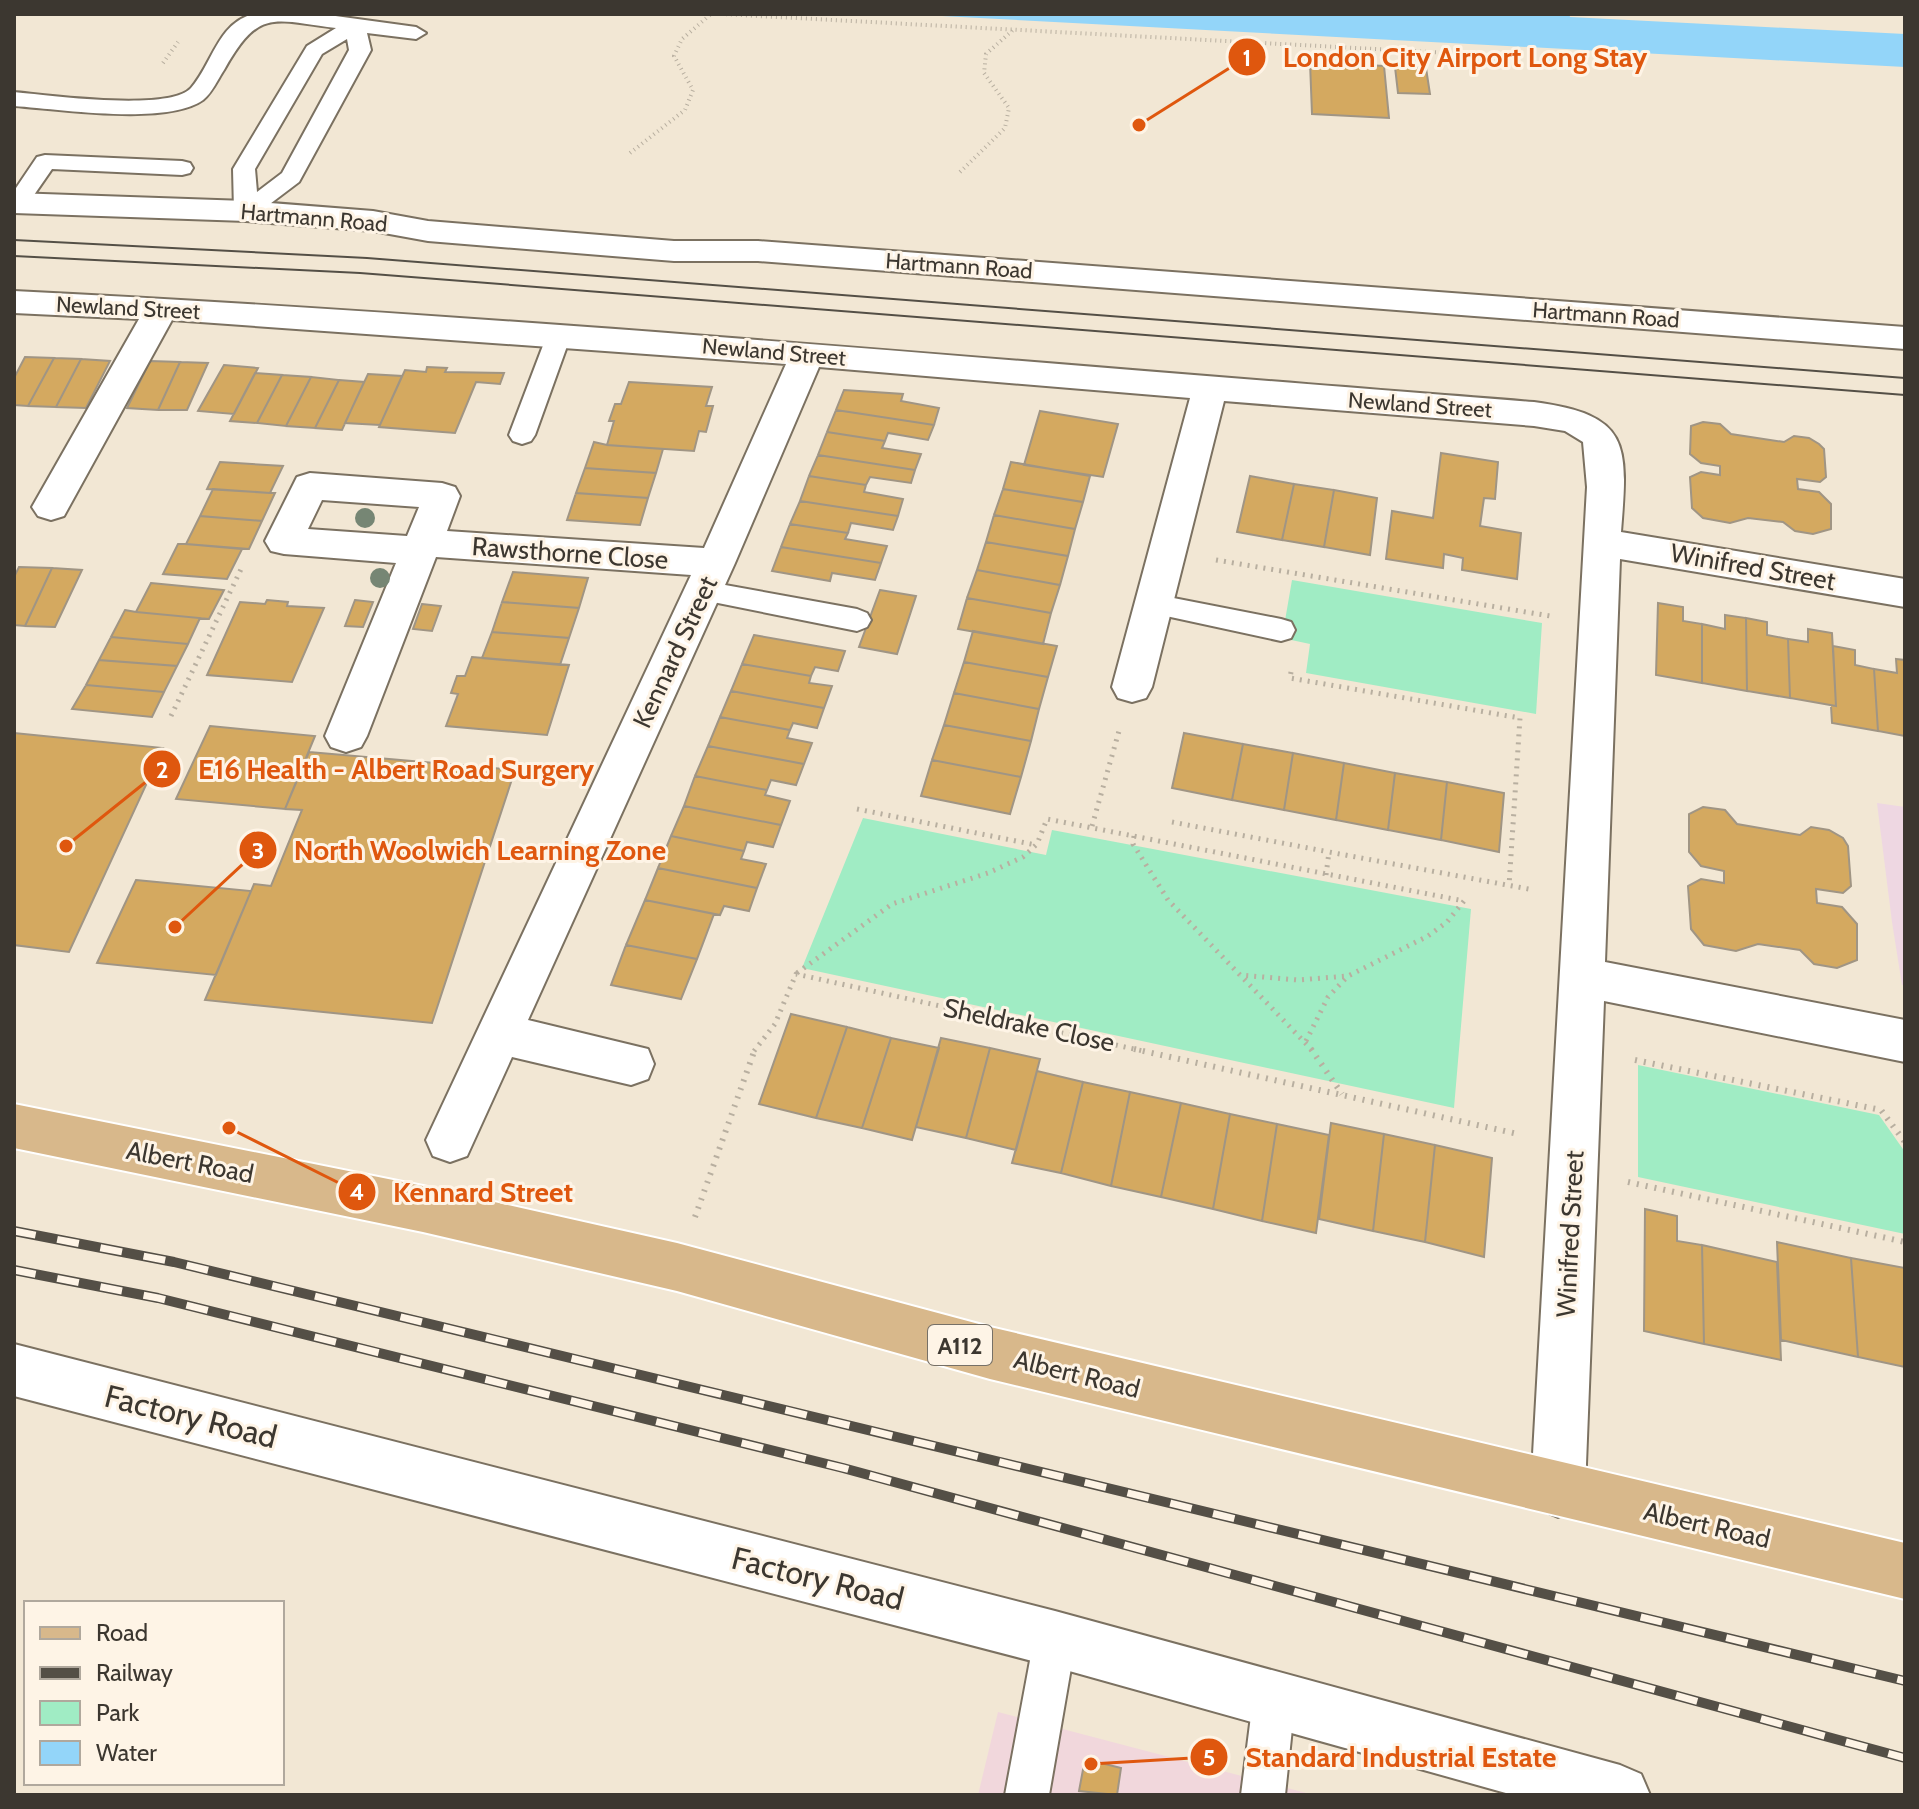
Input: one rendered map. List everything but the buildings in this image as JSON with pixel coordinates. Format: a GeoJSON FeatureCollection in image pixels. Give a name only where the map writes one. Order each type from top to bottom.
{"type":"FeatureCollection","features":[{"type":"Feature","properties":{"kind":"main road","name":"Albert Road"},"geometry":{"type":"LineString","coordinates":[[14,1126],[423,1209],[677,1267],[990,1353],[1905,1571]]}},
{"type":"Feature","properties":{"kind":"street","name":"Hartmann Road"},"geometry":{"type":"LineString","coordinates":[[15,203],[246,211],[373,221],[428,231],[674,251],[758,251],[1905,338]]}},
{"type":"Feature","properties":{"kind":"street","name":"Newland Street"},"geometry":{"type":"LineString","coordinates":[[14,302],[162,308],[559,335],[1534,414]]}},
{"type":"Feature","properties":{"kind":"street"},"geometry":{"type":"LineString","coordinates":[[51,507],[162,308]]}},
{"type":"Feature","properties":{"kind":"street","name":"Kennard Street"},"geometry":{"type":"LineString","coordinates":[[450,1140],[710,577],[807,355]]}},
{"type":"Feature","properties":{"kind":"street"},"geometry":{"type":"LineString","coordinates":[[1132,687],[1210,389]]}},
{"type":"Feature","properties":{"kind":"street","name":"Winifred Street"},"geometry":{"type":"LineString","coordinates":[[1534,414],[1572,420],[1598,436],[1605,456],[1558,1490]]}},
{"type":"Feature","properties":{"kind":"street"},"geometry":{"type":"LineString","coordinates":[[284,541],[310,486],[442,496],[346,736]]}},
{"type":"Feature","properties":{"kind":"street","name":"Rawsthorne Close"},"geometry":{"type":"LineString","coordinates":[[284,541],[421,547],[710,577]]}},
{"type":"Feature","properties":{"kind":"street","name":"Winifred Street"},"geometry":{"type":"LineString","coordinates":[[1602,542],[1905,593]]}},
{"type":"Feature","properties":{"kind":"street"},"geometry":{"type":"LineString","coordinates":[[1582,977],[1905,1041]]}},
{"type":"Feature","properties":{"kind":"street"},"geometry":{"type":"LineString","coordinates":[[500,1034],[631,1064]]}},
{"type":"Feature","properties":{"kind":"street","name":"Factory Road"},"geometry":{"type":"LineString","coordinates":[[14,1370],[1055,1639],[1620,1795]]}},
{"type":"Feature","properties":{"kind":"lane"},"geometry":{"type":"LineString","coordinates":[[14,99],[148,107],[177,103],[197,95],[245,22],[262,16],[282,15],[416,33]]}},
{"type":"Feature","properties":{"kind":"lane"},"geometry":{"type":"LineString","coordinates":[[246,211],[291,177],[360,50],[355,26]]}},
{"type":"Feature","properties":{"kind":"lane"},"geometry":{"type":"LineString","coordinates":[[246,211],[244,169],[314,50],[355,26]]}},
{"type":"Feature","properties":{"kind":"lane"},"geometry":{"type":"LineString","coordinates":[[15,203],[45,162],[182,168]]}},
{"type":"Feature","properties":{"kind":"lane"},"geometry":{"type":"LineString","coordinates":[[522,435],[559,335]]}},
{"type":"Feature","properties":{"kind":"lane"},"geometry":{"type":"LineString","coordinates":[[710,577],[857,620]]}},
{"type":"Feature","properties":{"kind":"lane"},"geometry":{"type":"LineString","coordinates":[[1153,604],[1281,630]]}},
{"type":"Feature","properties":{"kind":"lane"},"geometry":{"type":"LineString","coordinates":[[1027,1795],[1055,1639]]}},
{"type":"Feature","properties":{"kind":"lane"},"geometry":{"type":"LineString","coordinates":[[1263,1795],[1274,1700]]}},
{"type":"Feature","properties":{"kind":"path"},"geometry":{"type":"LineString","coordinates":[[630,153],[685,110],[693,90],[674,56],[682,39],[711,14]]}},
{"type":"Feature","properties":{"kind":"path"},"geometry":{"type":"LineString","coordinates":[[721,14],[1506,56]]}},
{"type":"Feature","properties":{"kind":"path"},"geometry":{"type":"LineString","coordinates":[[960,172],[1005,128],[1009,108],[984,73],[986,54],[1013,30]]}},
{"type":"Feature","properties":{"kind":"path"},"geometry":{"type":"LineString","coordinates":[[157,71],[181,37]]}},
{"type":"Feature","properties":{"kind":"path"},"geometry":{"type":"LineString","coordinates":[[171,716],[248,554],[284,541]]}},
{"type":"Feature","properties":{"kind":"path"},"geometry":{"type":"LineString","coordinates":[[1167,552],[1598,624]]}},
{"type":"Feature","properties":{"kind":"path"},"geometry":{"type":"LineString","coordinates":[[1281,630],[1277,644],[1296,648],[1290,678],[1520,718],[1509,886]]}},
{"type":"Feature","properties":{"kind":"path"},"geometry":{"type":"LineString","coordinates":[[1092,826],[1132,687]]}},
{"type":"Feature","properties":{"kind":"path"},"geometry":{"type":"LineString","coordinates":[[857,809],[1037,845]]}},
{"type":"Feature","properties":{"kind":"path"},"geometry":{"type":"LineString","coordinates":[[677,1267],[755,1048],[770,1038],[787,989],[796,974],[822,959],[857,925],[893,903],[1019,860],[1037,845],[1041,827],[1047,819],[1464,901],[1447,922],[1428,936],[1348,976],[1328,997],[1306,1041]]}},
{"type":"Feature","properties":{"kind":"path"},"geometry":{"type":"LineString","coordinates":[[1172,822],[1586,900]]}},
{"type":"Feature","properties":{"kind":"path"},"geometry":{"type":"LineString","coordinates":[[1134,836],[1133,844],[1168,900],[1306,1041],[1342,1095]]}},
{"type":"Feature","properties":{"kind":"path"},"geometry":{"type":"LineString","coordinates":[[1326,875],[1329,852]]}},
{"type":"Feature","properties":{"kind":"path","name":"Sheldrake Close"},"geometry":{"type":"LineString","coordinates":[[796,974],[1342,1095],[1573,1158],[1905,1242]]}},
{"type":"Feature","properties":{"kind":"path"},"geometry":{"type":"LineString","coordinates":[[1240,975],[1298,980],[1348,976]]}},
{"type":"Feature","properties":{"kind":"path"},"geometry":{"type":"LineString","coordinates":[[1578,1048],[1881,1110],[1905,1142]]}},
{"type":"Feature","properties":{"kind":"shaded area"},"geometry":{"type":"Polygon","coordinates":[[[1877,803],[1905,807],[1905,985],[1902,985],[1892,922],[1877,803]]]}},
{"type":"Feature","properties":{"kind":"shaded area"},"geometry":{"type":"Polygon","coordinates":[[[998,1712],[1314,1795],[978,1795],[998,1712]]]}},
{"type":"Feature","properties":{"kind":"green space"},"geometry":{"type":"Polygon","coordinates":[[[1292,580],[1542,623],[1536,714],[1306,673],[1310,644],[1282,638],[1292,580]]]}},
{"type":"Feature","properties":{"kind":"green space"},"geometry":{"type":"Polygon","coordinates":[[[863,818],[1046,855],[1052,830],[1471,909],[1454,1108],[802,968],[863,818]]]}},
{"type":"Feature","properties":{"kind":"green space"},"geometry":{"type":"Polygon","coordinates":[[[1638,1065],[1879,1115],[1905,1152],[1905,1234],[1638,1177],[1638,1065]]]}},
{"type":"Feature","properties":{"kind":"water"},"geometry":{"type":"Polygon","coordinates":[[[904,14],[1905,14],[1905,67],[904,14]]]}},
{"type":"Feature","properties":{"kind":"pier"},"geometry":{"type":"Polygon","coordinates":[[[1569,14],[1905,16],[1905,34],[1570,17],[1569,14]]]}},
{"type":"Feature","properties":{"kind":"tram line"},"geometry":{"type":"LineString","coordinates":[[14,240],[367,258],[1905,378]]}},
{"type":"Feature","properties":{"kind":"tram line"},"geometry":{"type":"LineString","coordinates":[[14,256],[360,273],[1905,395]]}},
{"type":"Feature","properties":{"kind":"railway"},"geometry":{"type":"LineString","coordinates":[[14,1231],[174,1262],[1905,1681]]}},
{"type":"Feature","properties":{"kind":"railway"},"geometry":{"type":"LineString","coordinates":[[14,1270],[158,1298],[843,1468],[1905,1758]]}},
{"type":"Feature","properties":{"kind":"place","name":"London City Airport Long Stay"},"geometry":{"type":"Point","coordinates":[1139,125]}},
{"type":"Feature","properties":{"kind":"place","name":"E16 Health - Albert Road Surgery"},"geometry":{"type":"Point","coordinates":[66,846]}},
{"type":"Feature","properties":{"kind":"place","name":"North Woolwich Learning Zone"},"geometry":{"type":"Point","coordinates":[175,927]}},
{"type":"Feature","properties":{"kind":"place","name":"Kennard Street"},"geometry":{"type":"Point","coordinates":[229,1128]}},
{"type":"Feature","properties":{"kind":"place","name":"Standard Industrial Estate"},"geometry":{"type":"Point","coordinates":[1091,1764]}}]}
